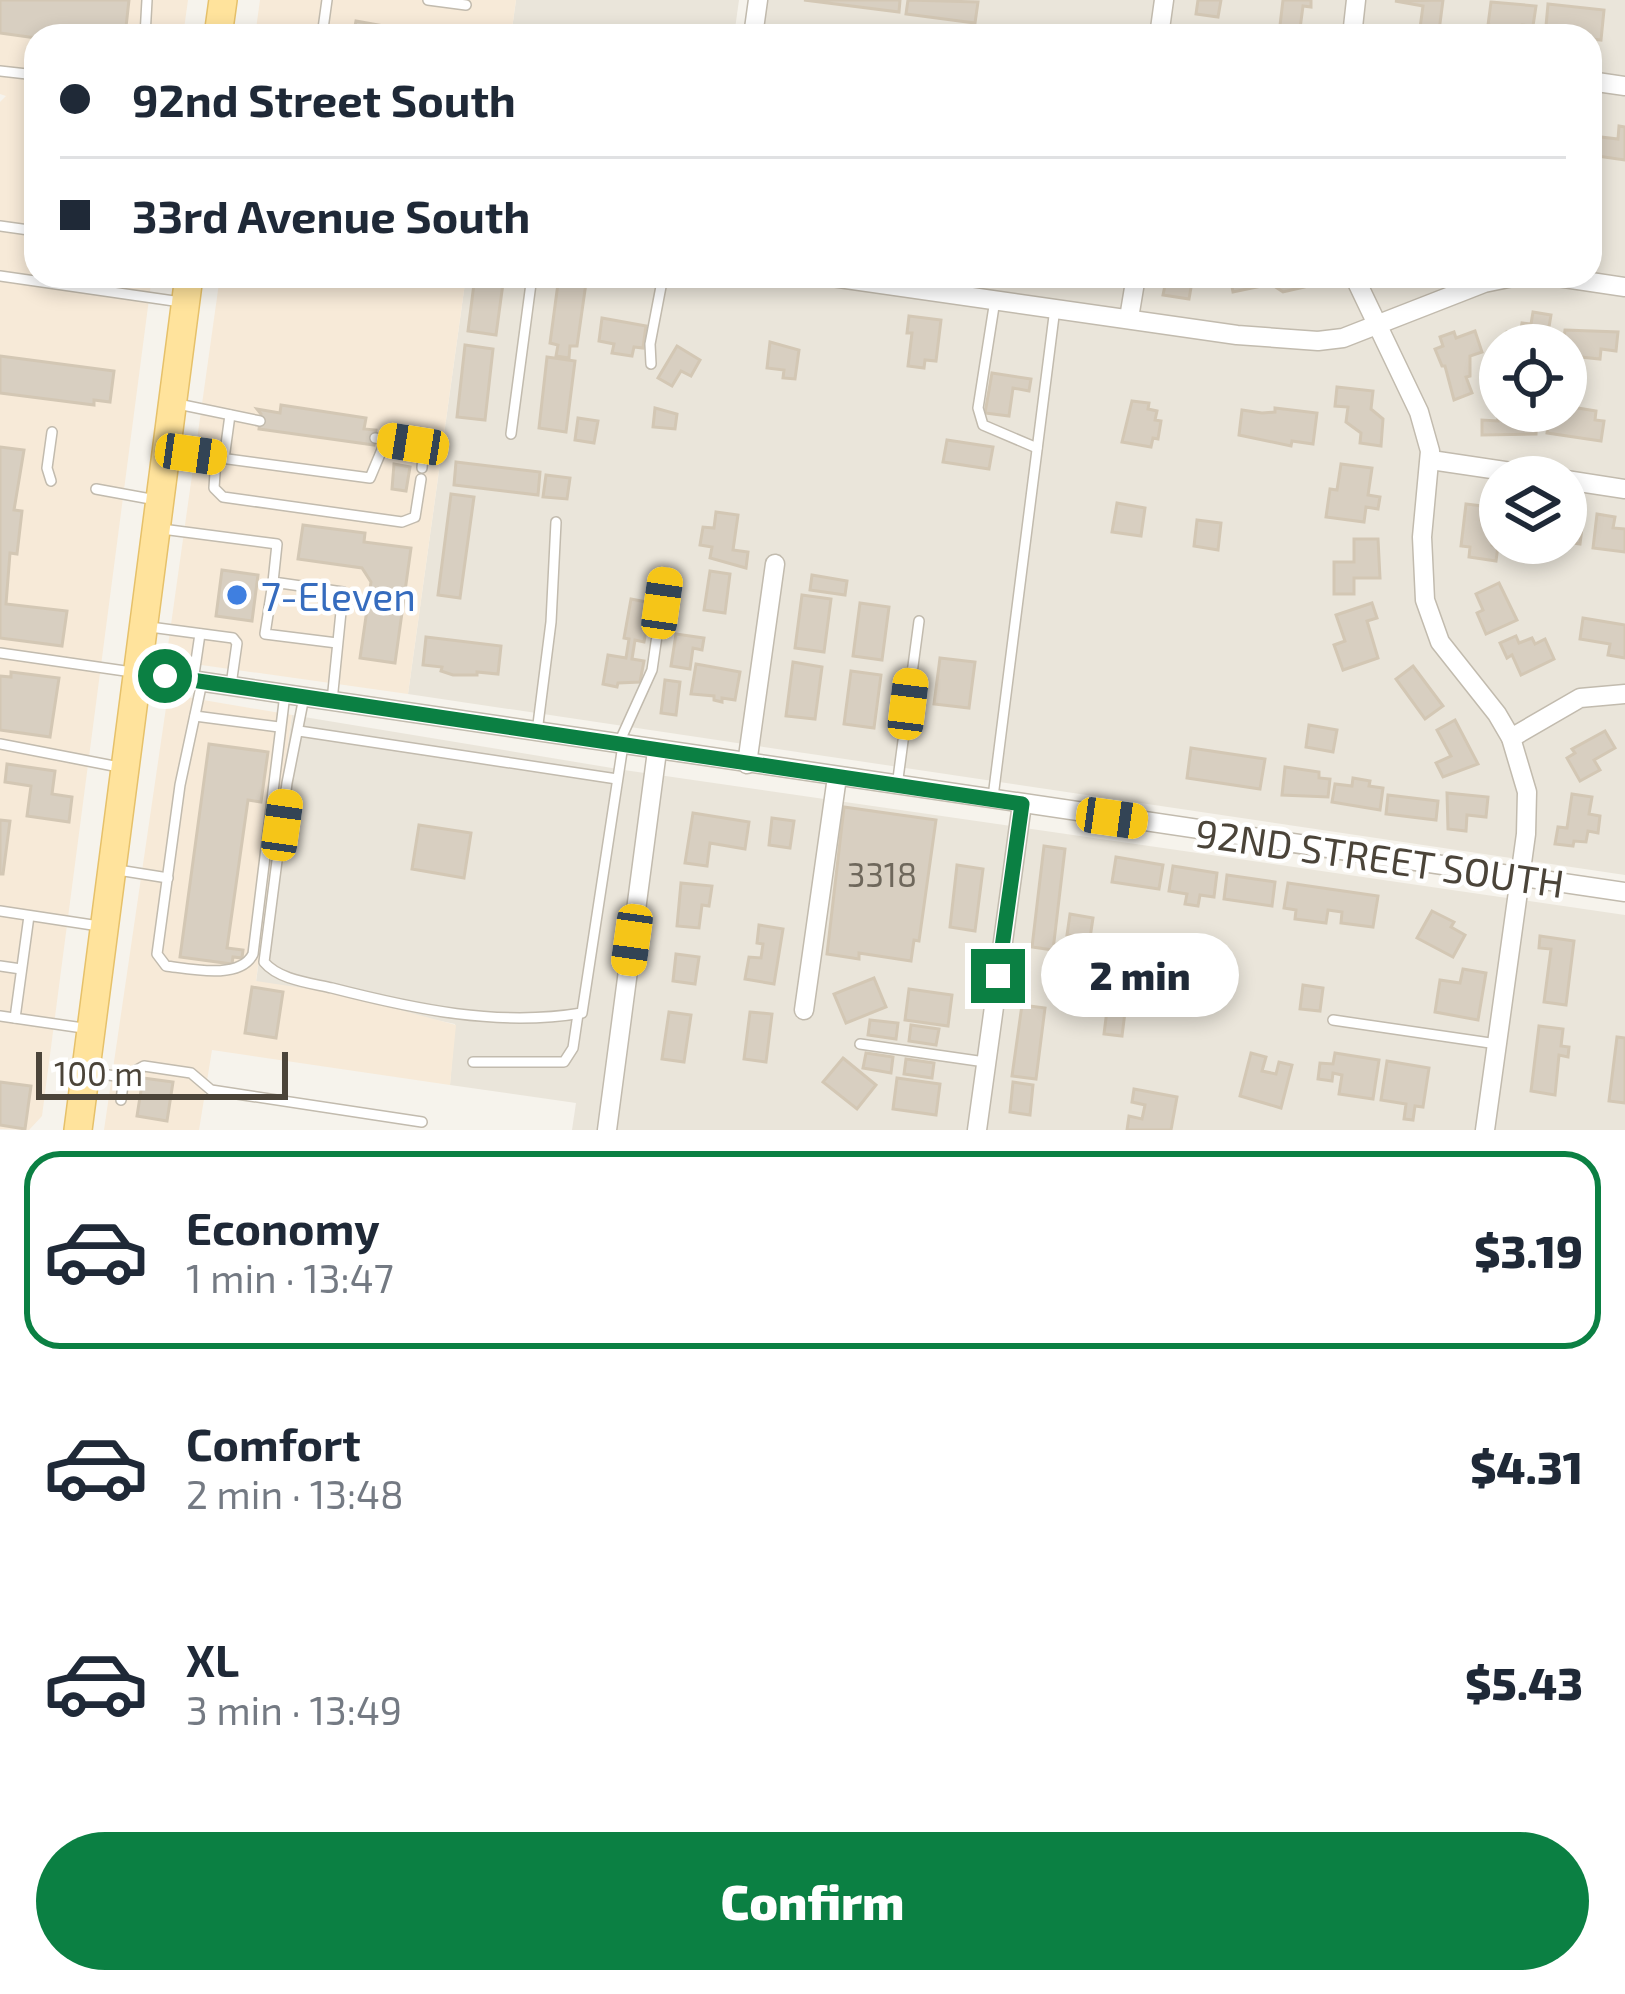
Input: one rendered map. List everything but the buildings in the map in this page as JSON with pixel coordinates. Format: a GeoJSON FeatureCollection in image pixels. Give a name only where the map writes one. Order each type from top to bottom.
{"type":"FeatureCollection","features":[{"type":"Feature","properties":{"kind":"main road"},"geometry":{"type":"LineString","coordinates":[[78,1130],[188,289]]}},
{"type":"Feature","properties":{"kind":"street"},"geometry":{"type":"LineString","coordinates":[[910,288],[1237,335],[1318,341],[1343,338],[1471,288]]}},
{"type":"Feature","properties":{"kind":"street"},"geometry":{"type":"LineString","coordinates":[[1129,318],[1134,288]]}},
{"type":"Feature","properties":{"kind":"street"},"geometry":{"type":"LineString","coordinates":[[1359,288],[1419,412],[1431,460],[1422,537],[1425,600],[1440,642],[1511,738],[1527,792],[1485,1130]]}},
{"type":"Feature","properties":{"kind":"street"},"geometry":{"type":"LineString","coordinates":[[1431,460],[1479,467]]}},
{"type":"Feature","properties":{"kind":"street"},"geometry":{"type":"LineString","coordinates":[[1587,483],[1625,489]]}},
{"type":"Feature","properties":{"kind":"street"},"geometry":{"type":"LineString","coordinates":[[747,764],[775,563]]}},
{"type":"Feature","properties":{"kind":"street","name":"92ND STREET SOUTH"},"geometry":{"type":"LineString","coordinates":[[137,672],[1625,892]]}},
{"type":"Feature","properties":{"kind":"street"},"geometry":{"type":"LineString","coordinates":[[1511,738],[1580,698],[1625,694]]}},
{"type":"Feature","properties":{"kind":"street"},"geometry":{"type":"LineString","coordinates":[[607,1130],[657,751]]}},
{"type":"Feature","properties":{"kind":"street"},"geometry":{"type":"LineString","coordinates":[[804,1010],[837,777]]}},
{"type":"Feature","properties":{"kind":"street"},"geometry":{"type":"LineString","coordinates":[[977,1130],[1022,804]]}},
{"type":"Feature","properties":{"kind":"lane"},"geometry":{"type":"LineString","coordinates":[[428,0],[466,5]]}},
{"type":"Feature","properties":{"kind":"lane"},"geometry":{"type":"LineString","coordinates":[[511,434],[530,288]]}},
{"type":"Feature","properties":{"kind":"lane"},"geometry":{"type":"LineString","coordinates":[[651,364],[661,288]]}},
{"type":"Feature","properties":{"kind":"lane"},"geometry":{"type":"LineString","coordinates":[[995,300],[978,408],[983,424],[1037,448]]}},
{"type":"Feature","properties":{"kind":"lane"},"geometry":{"type":"LineString","coordinates":[[992,800],[1055,308]]}},
{"type":"Feature","properties":{"kind":"lane"},"geometry":{"type":"LineString","coordinates":[[174,403],[260,421]]}},
{"type":"Feature","properties":{"kind":"lane"},"geometry":{"type":"LineString","coordinates":[[166,451],[220,458],[370,478],[381,439],[413,444],[421,450],[422,474],[415,517],[402,522],[224,497],[214,488],[220,458],[230,416]]}},
{"type":"Feature","properties":{"kind":"lane"},"geometry":{"type":"LineString","coordinates":[[51,481],[47,468],[52,432]]}},
{"type":"Feature","properties":{"kind":"lane"},"geometry":{"type":"LineString","coordinates":[[96,489],[158,514],[277,544],[265,634],[338,644]]}},
{"type":"Feature","properties":{"kind":"lane"},"geometry":{"type":"LineString","coordinates":[[537,732],[551,622],[556,522]]}},
{"type":"Feature","properties":{"kind":"lane"},"geometry":{"type":"LineString","coordinates":[[295,696],[299,731],[287,784],[265,947],[264,962],[272,971],[453,1015],[506,1018],[582,1013],[620,745],[652,670],[666,573]]}},
{"type":"Feature","properties":{"kind":"lane"},"geometry":{"type":"LineString","coordinates":[[274,582],[343,592],[332,701]]}},
{"type":"Feature","properties":{"kind":"lane"},"geometry":{"type":"LineString","coordinates":[[897,786],[919,621]]}},
{"type":"Feature","properties":{"kind":"lane"},"geometry":{"type":"LineString","coordinates":[[144,627],[233,638],[237,643],[231,686]]}},
{"type":"Feature","properties":{"kind":"lane"},"geometry":{"type":"LineString","coordinates":[[200,634],[195,716],[180,785],[159,962],[238,970],[249,962],[279,727],[295,696]]}},
{"type":"Feature","properties":{"kind":"lane"},"geometry":{"type":"LineString","coordinates":[[0,653],[137,672]]}},
{"type":"Feature","properties":{"kind":"lane"},"geometry":{"type":"LineString","coordinates":[[195,716],[279,727]]}},
{"type":"Feature","properties":{"kind":"lane"},"geometry":{"type":"LineString","coordinates":[[299,731],[617,779]]}},
{"type":"Feature","properties":{"kind":"lane"},"geometry":{"type":"LineString","coordinates":[[0,744],[124,768]]}},
{"type":"Feature","properties":{"kind":"lane"},"geometry":{"type":"LineString","coordinates":[[113,869],[168,878]]}},
{"type":"Feature","properties":{"kind":"lane"},"geometry":{"type":"LineString","coordinates":[[0,911],[105,927]]}},
{"type":"Feature","properties":{"kind":"lane"},"geometry":{"type":"LineString","coordinates":[[15,1018],[29,916]]}},
{"type":"Feature","properties":{"kind":"lane"},"geometry":{"type":"LineString","coordinates":[[0,966],[21,969]]}},
{"type":"Feature","properties":{"kind":"lane"},"geometry":{"type":"LineString","coordinates":[[473,1062],[564,1062],[573,1048],[578,1014]]}},
{"type":"Feature","properties":{"kind":"lane"},"geometry":{"type":"LineString","coordinates":[[0,1016],[92,1029]]}},
{"type":"Feature","properties":{"kind":"lane"},"geometry":{"type":"LineString","coordinates":[[1334,1020],[1497,1044]]}},
{"type":"Feature","properties":{"kind":"lane"},"geometry":{"type":"LineString","coordinates":[[860,1044],[986,1062]]}},
{"type":"Feature","properties":{"kind":"lane"},"geometry":{"type":"LineString","coordinates":[[86,1073],[124,1077],[144,1066],[191,1072],[212,1090],[422,1122]]}},
{"type":"Feature","properties":{"kind":"lane"},"geometry":{"type":"LineString","coordinates":[[121,1100],[124,1077]]}},
{"type":"Feature","properties":{"kind":"shaded area"},"geometry":{"type":"Polygon","coordinates":[[[0,0],[188,0],[185,24],[24,24],[24,288],[150,288],[42,1116],[29,1130],[0,1129],[0,102],[6,96],[0,94],[0,0]]]}},
{"type":"Feature","properties":{"kind":"shaded area"},"geometry":{"type":"Polygon","coordinates":[[[260,0],[516,0],[513,24],[257,24],[260,0]]]}},
{"type":"Feature","properties":{"kind":"shaded area"},"geometry":{"type":"Polygon","coordinates":[[[516,0],[739,0],[736,24],[513,24],[516,0]]]}},
{"type":"Feature","properties":{"kind":"shaded area"},"geometry":{"type":"Polygon","coordinates":[[[765,0],[1625,0],[1625,875],[408,694],[464,288],[1602,288],[1602,24],[762,24],[765,0]]]}},
{"type":"Feature","properties":{"kind":"shaded area"},"geometry":{"type":"Polygon","coordinates":[[[218,288],[464,288],[408,694],[166,660],[218,288]]]}},
{"type":"Feature","properties":{"kind":"shaded area"},"geometry":{"type":"Polygon","coordinates":[[[168,694],[292,715],[256,981],[337,993],[456,1025],[450,1085],[212,1050],[199,1130],[104,1130],[168,694]]]}},
{"type":"Feature","properties":{"kind":"shaded area"},"geometry":{"type":"Polygon","coordinates":[[[292,715],[624,770],[1625,915],[1625,1130],[572,1130],[576,1103],[450,1085],[455,1024],[256,982],[292,715]]]}},
{"type":"Feature","properties":{"kind":"place","name":"7-Eleven"},"geometry":{"type":"Point","coordinates":[237,595]}},
{"type":"Feature","properties":{"kind":"route"},"geometry":{"type":"LineString","coordinates":[[165,676],[1022,804],[998,976]]}}]}
